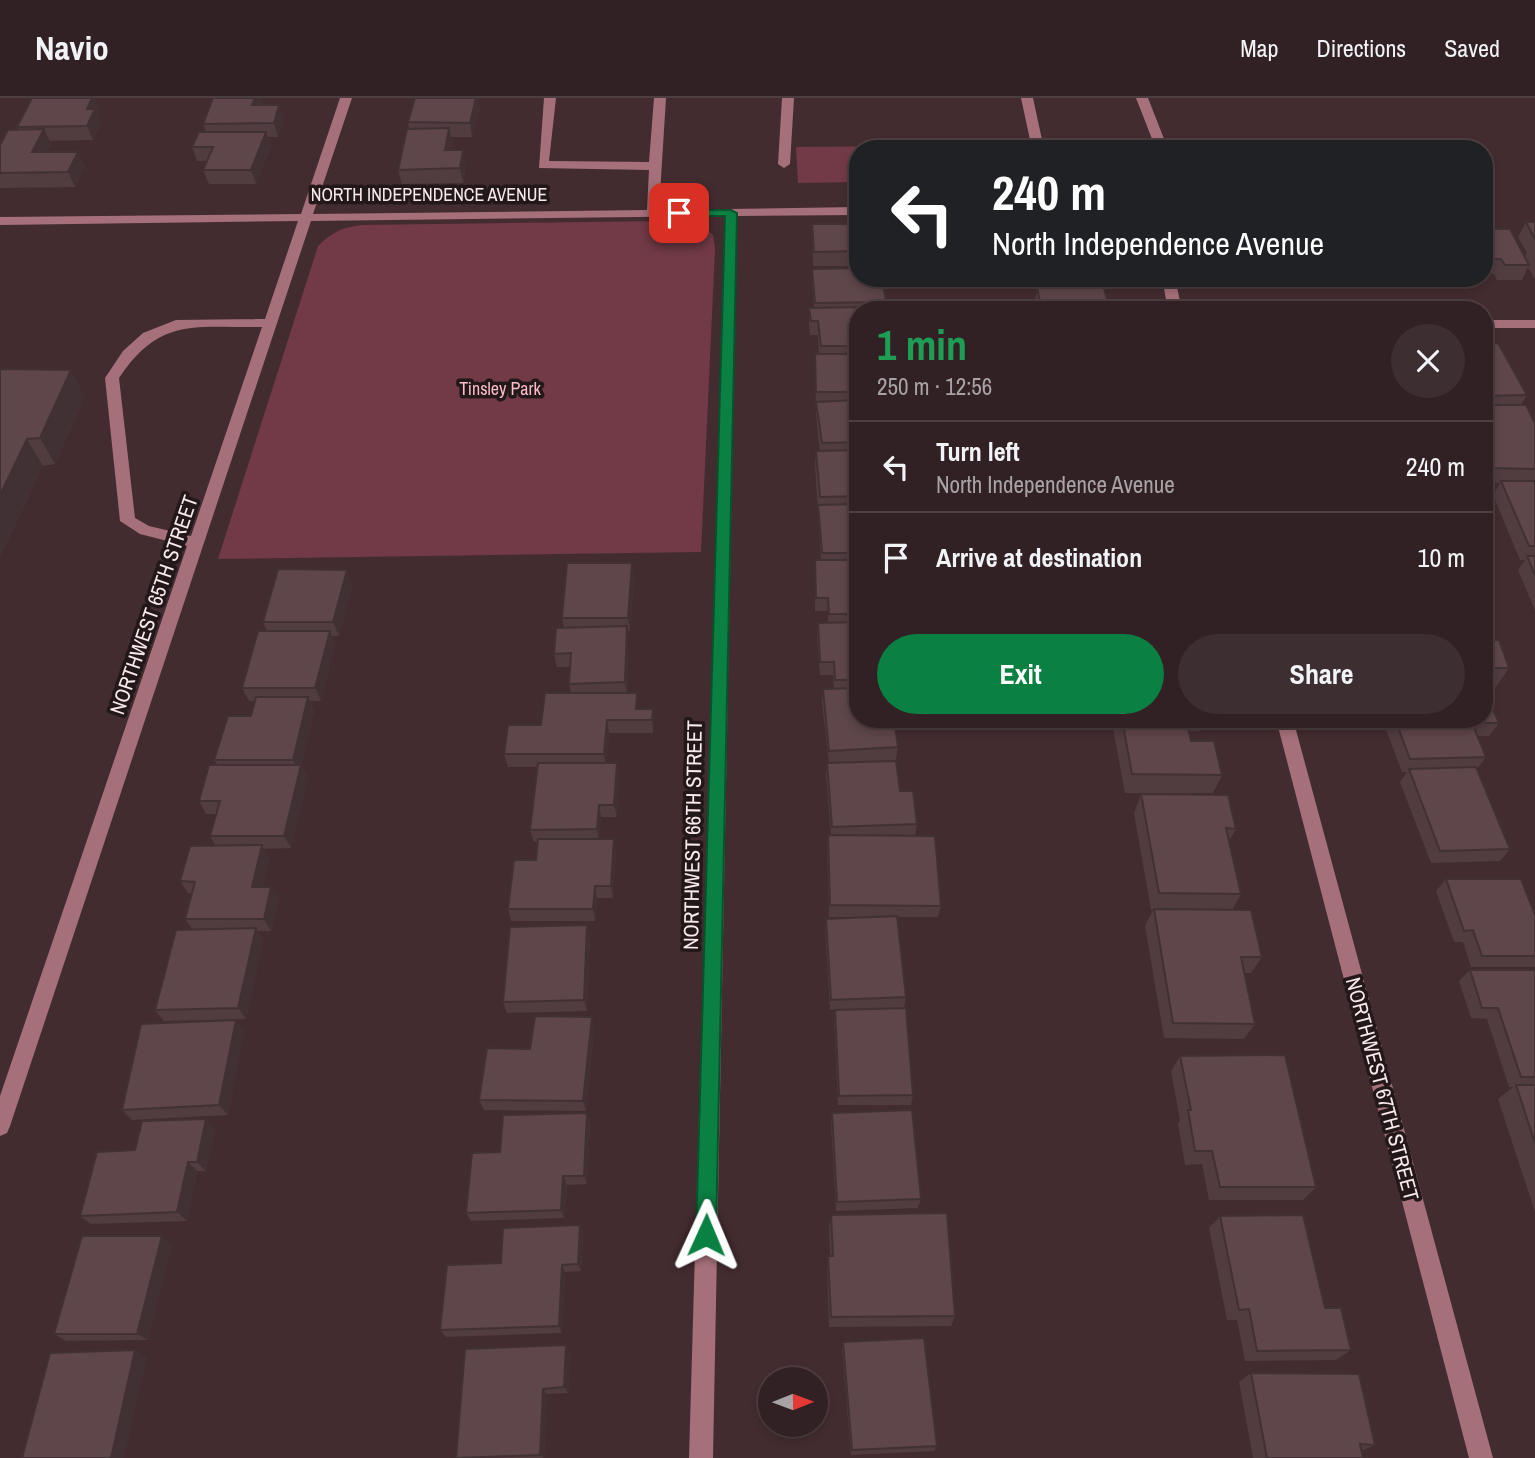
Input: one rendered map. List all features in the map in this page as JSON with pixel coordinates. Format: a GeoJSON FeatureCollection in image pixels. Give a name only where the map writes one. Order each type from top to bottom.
{"type":"FeatureCollection","features":[{"type":"Feature","properties":{"kind":"street","name":"NORTHWEST 65TH STREET"},"geometry":{"type":"LineString","coordinates":[[0,1126],[346,98]]}},
{"type":"Feature","properties":{"kind":"street"},"geometry":{"type":"LineString","coordinates":[[550,98],[543,165],[655,166]]}},
{"type":"Feature","properties":{"kind":"street"},"geometry":{"type":"LineString","coordinates":[[653,214],[660,98]]}},
{"type":"Feature","properties":{"kind":"street"},"geometry":{"type":"LineString","coordinates":[[785,164],[788,98]]}},
{"type":"Feature","properties":{"kind":"street"},"geometry":{"type":"LineString","coordinates":[[1027,98],[1036,140]]}},
{"type":"Feature","properties":{"kind":"street"},"geometry":{"type":"LineString","coordinates":[[1142,98],[1158,140]]}},
{"type":"Feature","properties":{"kind":"street","name":"NORTH INDEPENDENCE AVENUE"},"geometry":{"type":"LineString","coordinates":[[0,221],[308,215],[849,211]]}},
{"type":"Feature","properties":{"kind":"street","name":"NORTHWEST 66TH STREET"},"geometry":{"type":"LineString","coordinates":[[701,1458],[731,213]]}},
{"type":"Feature","properties":{"kind":"street"},"geometry":{"type":"LineString","coordinates":[[197,543],[145,530],[128,521],[112,377],[128,354],[148,336],[176,324],[272,323]]}},
{"type":"Feature","properties":{"kind":"street"},"geometry":{"type":"LineString","coordinates":[[1493,324],[1535,324]]}},
{"type":"Feature","properties":{"kind":"street","name":"NORTHWEST 67TH STREET"},"geometry":{"type":"LineString","coordinates":[[1286,728],[1481,1458]]}},
{"type":"Feature","properties":{"kind":"green space"},"geometry":{"type":"Polygon","coordinates":[[[796,147],[849,147],[849,182],[798,183],[796,147]]]}},
{"type":"Feature","properties":{"kind":"green space","name":"Tinsley Park"},"geometry":{"type":"Polygon","coordinates":[[[670,221],[703,226],[713,235],[715,249],[701,552],[218,559],[318,246],[328,237],[343,229],[362,225],[670,221]]]}},
{"type":"Feature","properties":{"kind":"building"},"geometry":{"type":"Polygon","coordinates":[[[32,98],[92,98],[87,109],[95,109],[87,126],[17,127],[32,98]]]}},
{"type":"Feature","properties":{"kind":"building"},"geometry":{"type":"Polygon","coordinates":[[[213,98],[255,98],[252,105],[279,105],[274,123],[203,124],[213,98]]]}},
{"type":"Feature","properties":{"kind":"building"},"geometry":{"type":"Polygon","coordinates":[[[415,98],[476,98],[470,123],[408,122],[415,98]]]}},
{"type":"Feature","properties":{"kind":"building"},"geometry":{"type":"Polygon","coordinates":[[[449,128],[445,150],[463,150],[460,168],[398,170],[407,129],[449,128]]]}},
{"type":"Feature","properties":{"kind":"building"},"geometry":{"type":"Polygon","coordinates":[[[44,129],[32,152],[78,152],[68,172],[0,173],[0,145],[8,130],[44,129]]]}},
{"type":"Feature","properties":{"kind":"building"},"geometry":{"type":"Polygon","coordinates":[[[199,132],[266,132],[251,170],[203,170],[213,147],[192,147],[199,132]]]}},
{"type":"Feature","properties":{"kind":"building"},"geometry":{"type":"Polygon","coordinates":[[[1526,222],[1535,222],[1535,239],[1526,222]]]}},
{"type":"Feature","properties":{"kind":"building"},"geometry":{"type":"Polygon","coordinates":[[[812,224],[849,224],[849,251],[814,252],[812,224]]]}},
{"type":"Feature","properties":{"kind":"building"},"geometry":{"type":"Polygon","coordinates":[[[1493,229],[1510,229],[1529,265],[1505,265],[1501,259],[1493,259],[1493,229]]]}},
{"type":"Feature","properties":{"kind":"building"},"geometry":{"type":"Polygon","coordinates":[[[849,268],[849,287],[884,287],[886,301],[815,303],[812,269],[849,268]]]}},
{"type":"Feature","properties":{"kind":"building"},"geometry":{"type":"Polygon","coordinates":[[[1037,288],[1104,288],[1107,301],[1040,301],[1037,288]]]}},
{"type":"Feature","properties":{"kind":"building"},"geometry":{"type":"Polygon","coordinates":[[[849,307],[849,346],[821,346],[818,321],[811,321],[809,308],[849,307]]]}},
{"type":"Feature","properties":{"kind":"building"},"geometry":{"type":"Polygon","coordinates":[[[1493,343],[1498,343],[1527,395],[1493,396],[1493,343]]]}},
{"type":"Feature","properties":{"kind":"building"},"geometry":{"type":"Polygon","coordinates":[[[815,354],[849,354],[849,392],[816,392],[815,354]]]}},
{"type":"Feature","properties":{"kind":"building"},"geometry":{"type":"Polygon","coordinates":[[[0,369],[71,370],[40,438],[27,439],[0,495],[0,369]]]}},
{"type":"Feature","properties":{"kind":"building"},"geometry":{"type":"Polygon","coordinates":[[[849,400],[849,442],[822,443],[816,402],[849,400]]]}},
{"type":"Feature","properties":{"kind":"building"},"geometry":{"type":"Polygon","coordinates":[[[1493,405],[1526,405],[1535,423],[1535,469],[1493,468],[1493,405]]]}},
{"type":"Feature","properties":{"kind":"building"},"geometry":{"type":"Polygon","coordinates":[[[849,450],[849,496],[820,497],[816,451],[849,450]]]}},
{"type":"Feature","properties":{"kind":"building"},"geometry":{"type":"Polygon","coordinates":[[[1501,481],[1535,481],[1535,546],[1529,546],[1501,481]]]}},
{"type":"Feature","properties":{"kind":"building"},"geometry":{"type":"Polygon","coordinates":[[[849,504],[849,553],[822,553],[818,505],[849,504]]]}},
{"type":"Feature","properties":{"kind":"building"},"geometry":{"type":"Polygon","coordinates":[[[1527,556],[1535,556],[1535,575],[1527,556]]]}},
{"type":"Feature","properties":{"kind":"building"},"geometry":{"type":"Polygon","coordinates":[[[815,560],[849,560],[849,614],[829,614],[828,598],[816,598],[815,560]]]}},
{"type":"Feature","properties":{"kind":"building"},"geometry":{"type":"Polygon","coordinates":[[[567,563],[632,563],[628,618],[562,618],[567,563]]]}},
{"type":"Feature","properties":{"kind":"building"},"geometry":{"type":"Polygon","coordinates":[[[278,569],[347,570],[333,622],[263,622],[278,569]]]}},
{"type":"Feature","properties":{"kind":"building"},"geometry":{"type":"Polygon","coordinates":[[[849,622],[849,680],[835,680],[834,662],[820,662],[818,623],[849,622]]]}},
{"type":"Feature","properties":{"kind":"building"},"geometry":{"type":"Polygon","coordinates":[[[627,626],[625,682],[569,684],[571,653],[554,654],[556,628],[627,626]]]}},
{"type":"Feature","properties":{"kind":"building"},"geometry":{"type":"Polygon","coordinates":[[[258,631],[330,631],[315,688],[242,688],[258,631]]]}},
{"type":"Feature","properties":{"kind":"building"},"geometry":{"type":"Polygon","coordinates":[[[1493,640],[1499,640],[1509,668],[1493,668],[1493,640]]]}},
{"type":"Feature","properties":{"kind":"building"},"geometry":{"type":"Polygon","coordinates":[[[849,688],[849,728],[895,728],[898,747],[829,751],[823,689],[849,688]]]}},
{"type":"Feature","properties":{"kind":"building"},"geometry":{"type":"Polygon","coordinates":[[[545,693],[637,693],[636,709],[653,709],[652,720],[607,720],[604,754],[504,754],[508,725],[541,725],[545,693]]]}},
{"type":"Feature","properties":{"kind":"building"},"geometry":{"type":"Polygon","coordinates":[[[256,697],[308,697],[293,760],[214,760],[228,716],[251,716],[256,697]]]}},
{"type":"Feature","properties":{"kind":"building"},"geometry":{"type":"Polygon","coordinates":[[[1493,710],[1499,723],[1493,723],[1493,710]]]}},
{"type":"Feature","properties":{"kind":"building"},"geometry":{"type":"Polygon","coordinates":[[[1124,728],[1188,728],[1191,741],[1214,741],[1222,775],[1132,774],[1124,728]]]}},
{"type":"Feature","properties":{"kind":"building"},"geometry":{"type":"Polygon","coordinates":[[[1398,728],[1474,728],[1486,757],[1410,759],[1398,728]]]}},
{"type":"Feature","properties":{"kind":"building"},"geometry":{"type":"Polygon","coordinates":[[[896,761],[900,791],[913,791],[917,824],[832,827],[827,763],[896,761]]]}},
{"type":"Feature","properties":{"kind":"building"},"geometry":{"type":"Polygon","coordinates":[[[538,763],[617,763],[614,805],[599,805],[597,829],[530,830],[538,763]]]}},
{"type":"Feature","properties":{"kind":"building"},"geometry":{"type":"Polygon","coordinates":[[[209,765],[301,765],[284,836],[210,836],[220,801],[199,801],[209,765]]]}},
{"type":"Feature","properties":{"kind":"building"},"geometry":{"type":"Polygon","coordinates":[[[1476,767],[1510,849],[1440,851],[1409,769],[1476,767]]]}},
{"type":"Feature","properties":{"kind":"building"},"geometry":{"type":"Polygon","coordinates":[[[1141,794],[1228,795],[1236,829],[1226,828],[1241,894],[1159,893],[1141,794]]]}},
{"type":"Feature","properties":{"kind":"building"},"geometry":{"type":"Polygon","coordinates":[[[828,835],[935,836],[941,906],[830,905],[828,835]]]}},
{"type":"Feature","properties":{"kind":"building"},"geometry":{"type":"Polygon","coordinates":[[[538,839],[614,839],[611,886],[595,886],[593,909],[508,909],[514,860],[536,860],[538,839]]]}},
{"type":"Feature","properties":{"kind":"building"},"geometry":{"type":"Polygon","coordinates":[[[262,845],[252,887],[271,887],[264,919],[185,919],[195,882],[180,881],[190,846],[262,845]]]}},
{"type":"Feature","properties":{"kind":"building"},"geometry":{"type":"Polygon","coordinates":[[[1446,879],[1521,879],[1535,915],[1535,956],[1482,956],[1473,930],[1464,931],[1446,879]]]}},
{"type":"Feature","properties":{"kind":"building"},"geometry":{"type":"Polygon","coordinates":[[[1154,909],[1251,910],[1262,957],[1241,957],[1255,1024],[1173,1023],[1154,909]]]}},
{"type":"Feature","properties":{"kind":"building"},"geometry":{"type":"Polygon","coordinates":[[[897,916],[906,997],[831,1000],[826,919],[897,916]]]}},
{"type":"Feature","properties":{"kind":"building"},"geometry":{"type":"Polygon","coordinates":[[[587,925],[584,1000],[503,1002],[510,927],[587,925]]]}},
{"type":"Feature","properties":{"kind":"building"},"geometry":{"type":"Polygon","coordinates":[[[256,928],[238,1008],[155,1010],[176,930],[256,928]]]}},
{"type":"Feature","properties":{"kind":"building"},"geometry":{"type":"Polygon","coordinates":[[[1470,970],[1535,970],[1535,1077],[1521,1077],[1498,1008],[1482,1008],[1470,970]]]}},
{"type":"Feature","properties":{"kind":"building"},"geometry":{"type":"Polygon","coordinates":[[[906,1008],[913,1095],[839,1096],[835,1010],[906,1008]]]}},
{"type":"Feature","properties":{"kind":"building"},"geometry":{"type":"Polygon","coordinates":[[[535,1016],[592,1017],[583,1101],[479,1100],[487,1048],[530,1049],[535,1016]]]}},
{"type":"Feature","properties":{"kind":"building"},"geometry":{"type":"Polygon","coordinates":[[[236,1020],[219,1105],[122,1110],[141,1024],[236,1020]]]}},
{"type":"Feature","properties":{"kind":"building"},"geometry":{"type":"Polygon","coordinates":[[[1285,1055],[1316,1187],[1220,1187],[1212,1151],[1195,1151],[1188,1110],[1191,1110],[1180,1056],[1285,1055]]]}},
{"type":"Feature","properties":{"kind":"building"},"geometry":{"type":"Polygon","coordinates":[[[1516,1085],[1535,1085],[1535,1143],[1516,1085]]]}},
{"type":"Feature","properties":{"kind":"building"},"geometry":{"type":"Polygon","coordinates":[[[912,1110],[921,1199],[837,1202],[832,1113],[912,1110]]]}},
{"type":"Feature","properties":{"kind":"building"},"geometry":{"type":"Polygon","coordinates":[[[587,1113],[584,1176],[563,1176],[561,1210],[466,1213],[472,1153],[500,1152],[503,1115],[587,1113]]]}},
{"type":"Feature","properties":{"kind":"building"},"geometry":{"type":"Polygon","coordinates":[[[206,1119],[197,1162],[188,1162],[177,1212],[80,1216],[97,1152],[135,1150],[142,1121],[206,1119]]]}},
{"type":"Feature","properties":{"kind":"building"},"geometry":{"type":"Polygon","coordinates":[[[947,1213],[955,1316],[831,1317],[828,1256],[833,1256],[831,1215],[947,1213]]]}},
{"type":"Feature","properties":{"kind":"building"},"geometry":{"type":"Polygon","coordinates":[[[1303,1215],[1325,1308],[1341,1308],[1351,1350],[1257,1351],[1249,1309],[1239,1310],[1220,1216],[1303,1215]]]}},
{"type":"Feature","properties":{"kind":"building"},"geometry":{"type":"Polygon","coordinates":[[[580,1225],[578,1264],[562,1265],[559,1326],[440,1330],[447,1265],[501,1263],[503,1228],[580,1225]]]}},
{"type":"Feature","properties":{"kind":"building"},"geometry":{"type":"Polygon","coordinates":[[[82,1236],[162,1236],[137,1334],[54,1334],[82,1236]]]}},
{"type":"Feature","properties":{"kind":"building"},"geometry":{"type":"Polygon","coordinates":[[[924,1338],[937,1446],[852,1450],[843,1342],[924,1338]]]}},
{"type":"Feature","properties":{"kind":"building"},"geometry":{"type":"Polygon","coordinates":[[[566,1345],[564,1387],[543,1389],[540,1455],[456,1458],[465,1349],[566,1345]]]}},
{"type":"Feature","properties":{"kind":"building"},"geometry":{"type":"Polygon","coordinates":[[[135,1350],[111,1458],[22,1458],[50,1353],[135,1350]]]}},
{"type":"Feature","properties":{"kind":"building"},"geometry":{"type":"Polygon","coordinates":[[[1251,1373],[1359,1374],[1375,1445],[1360,1444],[1363,1458],[1267,1458],[1251,1373]]]}},
{"type":"Feature","properties":{"kind":"route"},"geometry":{"type":"LineString","coordinates":[[679,213],[731,213],[706,1235]]}}]}
